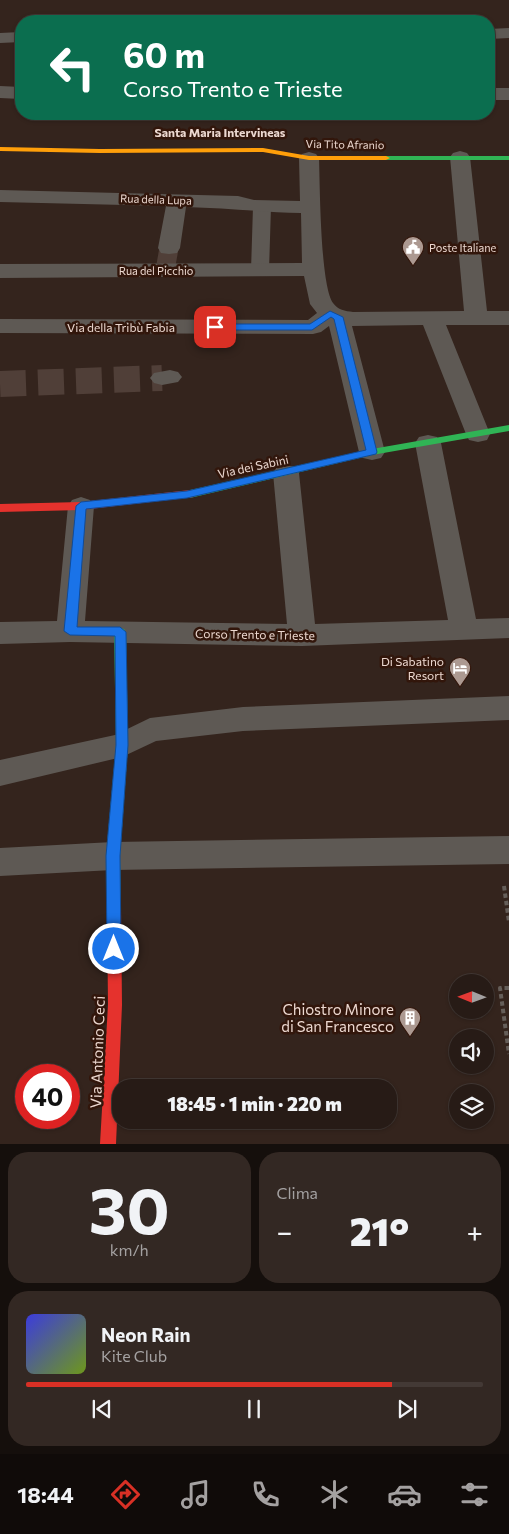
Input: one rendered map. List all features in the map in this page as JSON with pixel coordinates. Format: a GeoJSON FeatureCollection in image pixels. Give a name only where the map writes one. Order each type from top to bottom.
{"type":"FeatureCollection","features":[{"type":"Feature","properties":{"kind":"street"},"geometry":{"type":"LineString","coordinates":[[495,34],[509,34]]}},
{"type":"Feature","properties":{"kind":"street"},"geometry":{"type":"LineString","coordinates":[[0,38],[15,38]]}},
{"type":"Feature","properties":{"kind":"street"},"geometry":{"type":"LineString","coordinates":[[0,92],[15,92]]}},
{"type":"Feature","properties":{"kind":"street"},"geometry":{"type":"LineString","coordinates":[[495,94],[509,94]]}},
{"type":"Feature","properties":{"kind":"street","name":"Via Tito Afranio"},"geometry":{"type":"LineString","coordinates":[[0,149],[100,151],[263,150],[309,158],[509,158]]}},
{"type":"Feature","properties":{"kind":"street"},"geometry":{"type":"LineString","coordinates":[[309,158],[313,269],[321,304],[334,315],[353,320],[509,318]]}},
{"type":"Feature","properties":{"kind":"street"},"geometry":{"type":"LineString","coordinates":[[460,158],[476,317]]}},
{"type":"Feature","properties":{"kind":"street","name":"Rua della Lupa"},"geometry":{"type":"LineString","coordinates":[[0,196],[238,202],[262,206],[311,207]]}},
{"type":"Feature","properties":{"kind":"street"},"geometry":{"type":"LineString","coordinates":[[167,261],[177,200]]}},
{"type":"Feature","properties":{"kind":"street","name":"Rua del Picchio"},"geometry":{"type":"LineString","coordinates":[[0,271],[167,261],[260,270],[313,269]]}},
{"type":"Feature","properties":{"kind":"street"},"geometry":{"type":"LineString","coordinates":[[334,315],[372,452]]}},
{"type":"Feature","properties":{"kind":"street","name":"Via della Tribù Fabia"},"geometry":{"type":"LineString","coordinates":[[0,326],[312,327],[334,315]]}},
{"type":"Feature","properties":{"kind":"street"},"geometry":{"type":"LineString","coordinates":[[432,319],[478,434]]}},
{"type":"Feature","properties":{"kind":"street","name":"Via dei Sabini"},"geometry":{"type":"LineString","coordinates":[[0,508],[81,506],[187,495],[372,452],[509,428]]}},
{"type":"Feature","properties":{"kind":"street"},"geometry":{"type":"LineString","coordinates":[[428,443],[464,630]]}},
{"type":"Feature","properties":{"kind":"street"},"geometry":{"type":"LineString","coordinates":[[286,473],[302,635]]}},
{"type":"Feature","properties":{"kind":"street"},"geometry":{"type":"LineString","coordinates":[[70,631],[81,506]]}},
{"type":"Feature","properties":{"kind":"street","name":"Corso Trento e Trieste"},"geometry":{"type":"LineString","coordinates":[[0,634],[70,631],[302,635],[509,628]]}},
{"type":"Feature","properties":{"kind":"street","name":"Via Antonio Ceci"},"geometry":{"type":"LineString","coordinates":[[108,1144],[115,1005],[113,856],[122,745],[120,632]]}},
{"type":"Feature","properties":{"kind":"street"},"geometry":{"type":"LineString","coordinates":[[0,773],[122,745],[150,730],[243,719],[509,708]]}},
{"type":"Feature","properties":{"kind":"street"},"geometry":{"type":"LineString","coordinates":[[0,862],[113,856],[509,850]]}},
{"type":"Feature","properties":{"kind":"lane"},"geometry":{"type":"LineString","coordinates":[[260,270],[262,206]]}},
{"type":"Feature","properties":{"kind":"path"},"geometry":{"type":"LineString","coordinates":[[509,988],[500,988],[509,1054]]}},
{"type":"Feature","properties":{"kind":"tunnel"},"geometry":{"type":"LineString","coordinates":[[166,265],[169,248]]}},
{"type":"Feature","properties":{"kind":"tunnel"},"geometry":{"type":"LineString","coordinates":[[0,384],[162,378]]}},
{"type":"Feature","properties":{"kind":"traffic: fast"},"geometry":{"type":"LineString","coordinates":[[386,158],[509,158]]}},
{"type":"Feature","properties":{"kind":"traffic: fast"},"geometry":{"type":"LineString","coordinates":[[190,494],[372,452],[509,428]]}},
{"type":"Feature","properties":{"kind":"traffic: fast"},"geometry":{"type":"LineString","coordinates":[[114,911],[113,856],[122,745],[120,632]]}},
{"type":"Feature","properties":{"kind":"traffic: slow"},"geometry":{"type":"LineString","coordinates":[[0,149],[100,151],[263,150],[309,158],[386,158]]}},
{"type":"Feature","properties":{"kind":"traffic: jam"},"geometry":{"type":"LineString","coordinates":[[0,508],[81,506],[190,494]]}},
{"type":"Feature","properties":{"kind":"traffic: jam"},"geometry":{"type":"LineString","coordinates":[[108,1144],[115,1005],[114,911]]}},
{"type":"Feature","properties":{"kind":"place","name":"Poste Italiane"},"geometry":{"type":"Point","coordinates":[413,266]}},
{"type":"Feature","properties":{"kind":"place","name":"Di Sabatino Resort"},"geometry":{"type":"Point","coordinates":[460,687]}},
{"type":"Feature","properties":{"kind":"place","name":"Chiostro Minore di San Francesco"},"geometry":{"type":"Point","coordinates":[410,1037]}},
{"type":"Feature","properties":{"kind":"district","name":"Santa Maria Intervineas"},"geometry":{"type":"Point","coordinates":[220,132]}},
{"type":"Feature","properties":{"kind":"route"},"geometry":{"type":"LineString","coordinates":[[114,949],[113,856],[122,745],[120,632],[70,631],[81,506],[187,495],[372,452],[338,317],[330,314],[312,327],[215,327]]}}]}
